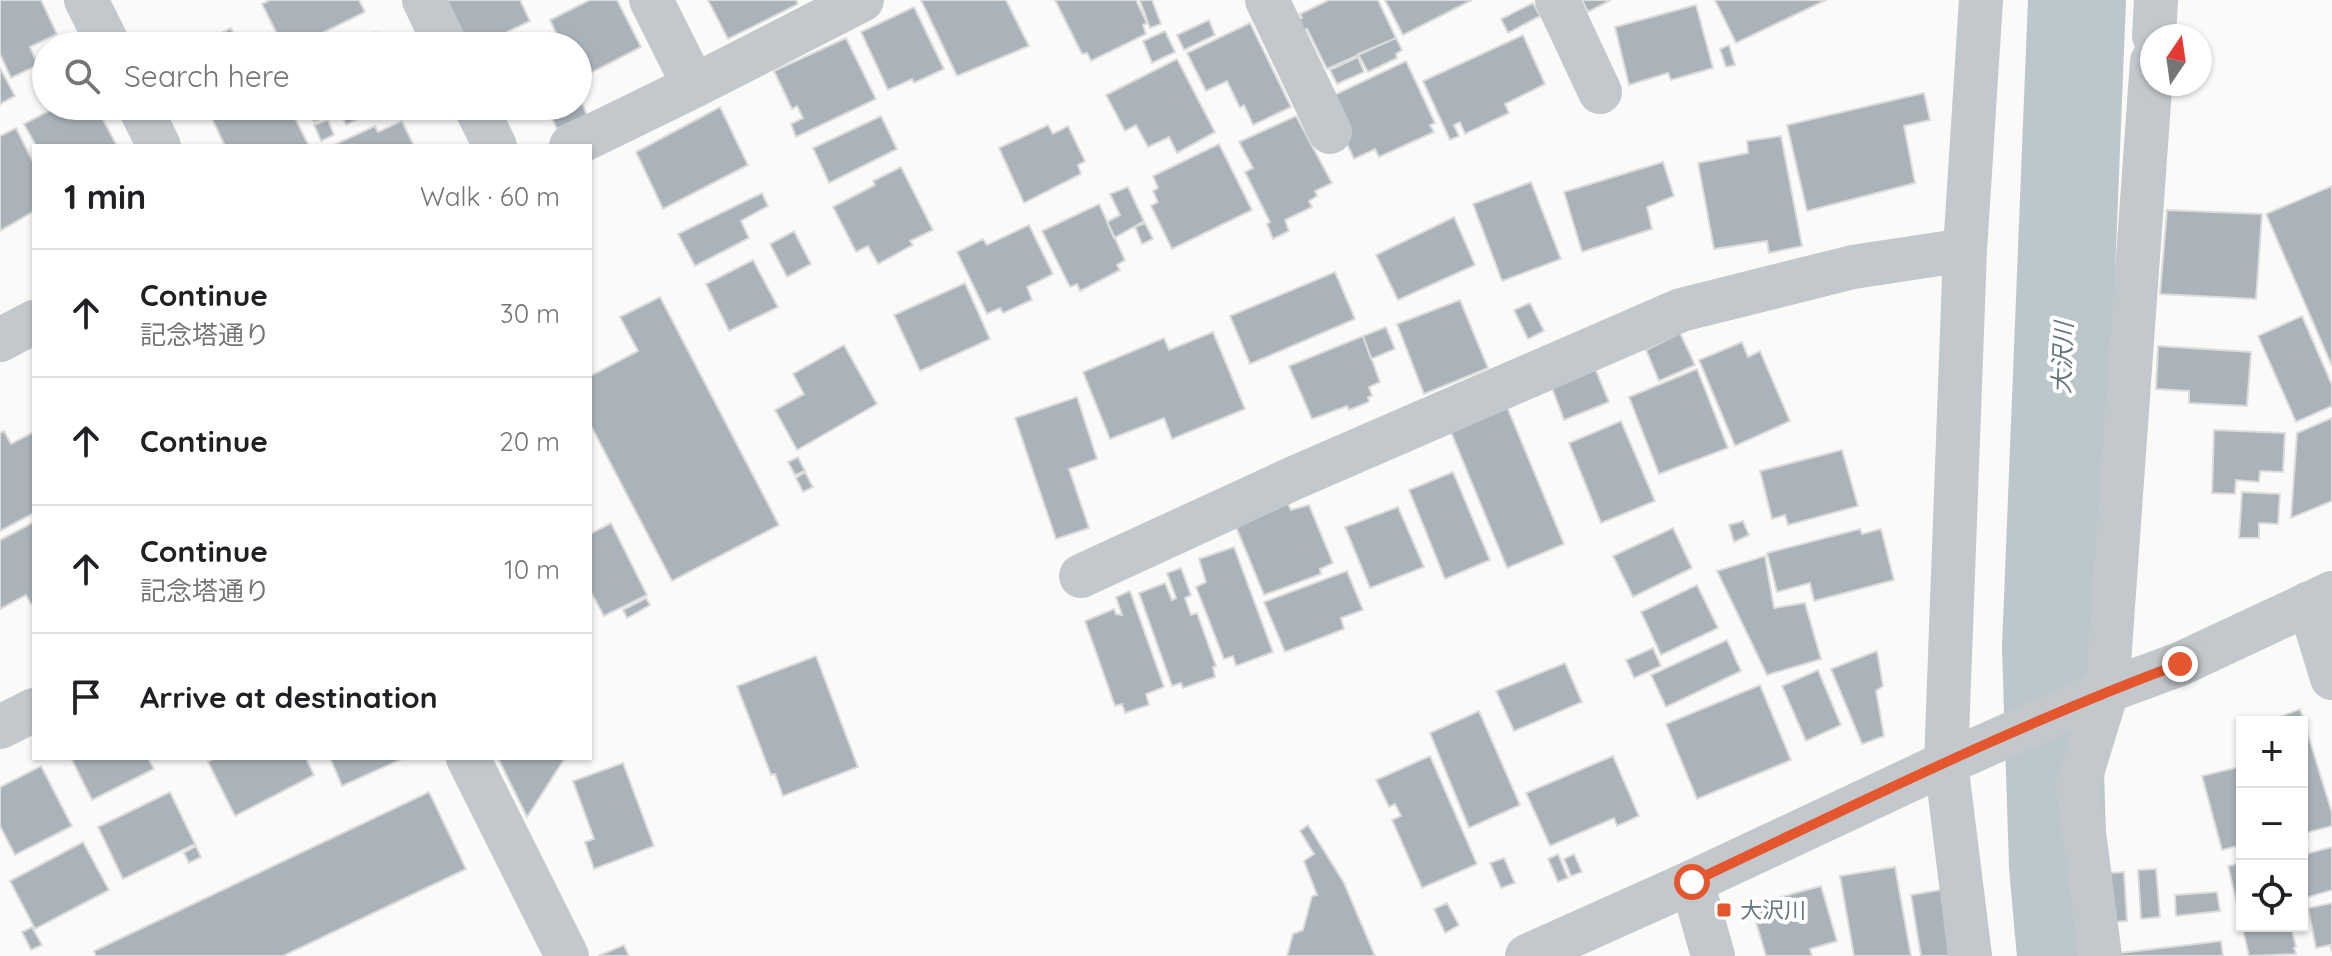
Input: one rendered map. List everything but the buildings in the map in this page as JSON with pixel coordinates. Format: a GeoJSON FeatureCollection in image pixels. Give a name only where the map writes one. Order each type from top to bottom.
{"type":"FeatureCollection","features":[{"type":"Feature","properties":{"kind":"street"},"geometry":{"type":"LineString","coordinates":[[86,0],[102,32]]}},
{"type":"Feature","properties":{"kind":"street"},"geometry":{"type":"LineString","coordinates":[[424,0],[439,32]]}},
{"type":"Feature","properties":{"kind":"street"},"geometry":{"type":"LineString","coordinates":[[651,0],[694,86]]}},
{"type":"Feature","properties":{"kind":"street"},"geometry":{"type":"LineString","coordinates":[[575,144],[862,0]]}},
{"type":"Feature","properties":{"kind":"street"},"geometry":{"type":"LineString","coordinates":[[1267,0],[1330,132]]}},
{"type":"Feature","properties":{"kind":"street"},"geometry":{"type":"LineString","coordinates":[[1557,0],[1600,92]]}},
{"type":"Feature","properties":{"kind":"street"},"geometry":{"type":"LineString","coordinates":[[1970,956],[1946,763],[1965,250],[1981,0]]}},
{"type":"Feature","properties":{"kind":"street"},"geometry":{"type":"LineString","coordinates":[[2100,956],[2078,786],[2107,691],[2150,96]]}},
{"type":"Feature","properties":{"kind":"street"},"geometry":{"type":"LineString","coordinates":[[146,120],[158,144]]}},
{"type":"Feature","properties":{"kind":"street"},"geometry":{"type":"LineString","coordinates":[[482,120],[494,144]]}},
{"type":"Feature","properties":{"kind":"street"},"geometry":{"type":"LineString","coordinates":[[1081,576],[1294,478],[1681,310],[1853,267],[1965,250]]}},
{"type":"Feature","properties":{"kind":"street"},"geometry":{"type":"LineString","coordinates":[[0,340],[32,323]]}},
{"type":"Feature","properties":{"kind":"street"},"geometry":{"type":"LineString","coordinates":[[1527,956],[1946,763],[2107,691],[2180,664],[2321,598],[2332,678]]}},
{"type":"Feature","properties":{"kind":"street"},"geometry":{"type":"LineString","coordinates":[[0,727],[32,711]]}},
{"type":"Feature","properties":{"kind":"street"},"geometry":{"type":"LineString","coordinates":[[469,760],[555,952]]}},
{"type":"Feature","properties":{"kind":"street"},"geometry":{"type":"LineString","coordinates":[[1692,882],[1713,956]]}},
{"type":"Feature","properties":{"kind":"waterway","name":"大沢川"},"geometry":{"type":"LineString","coordinates":[[2066,956],[2058,866],[2051,648],[2077,0]]}},
{"type":"Feature","properties":{"kind":"place","name":"大沢川"},"geometry":{"type":"Point","coordinates":[1724,910]}},
{"type":"Feature","properties":{"kind":"route"},"geometry":{"type":"LineString","coordinates":[[1692,882],[2107,691],[2180,664]]}}]}
